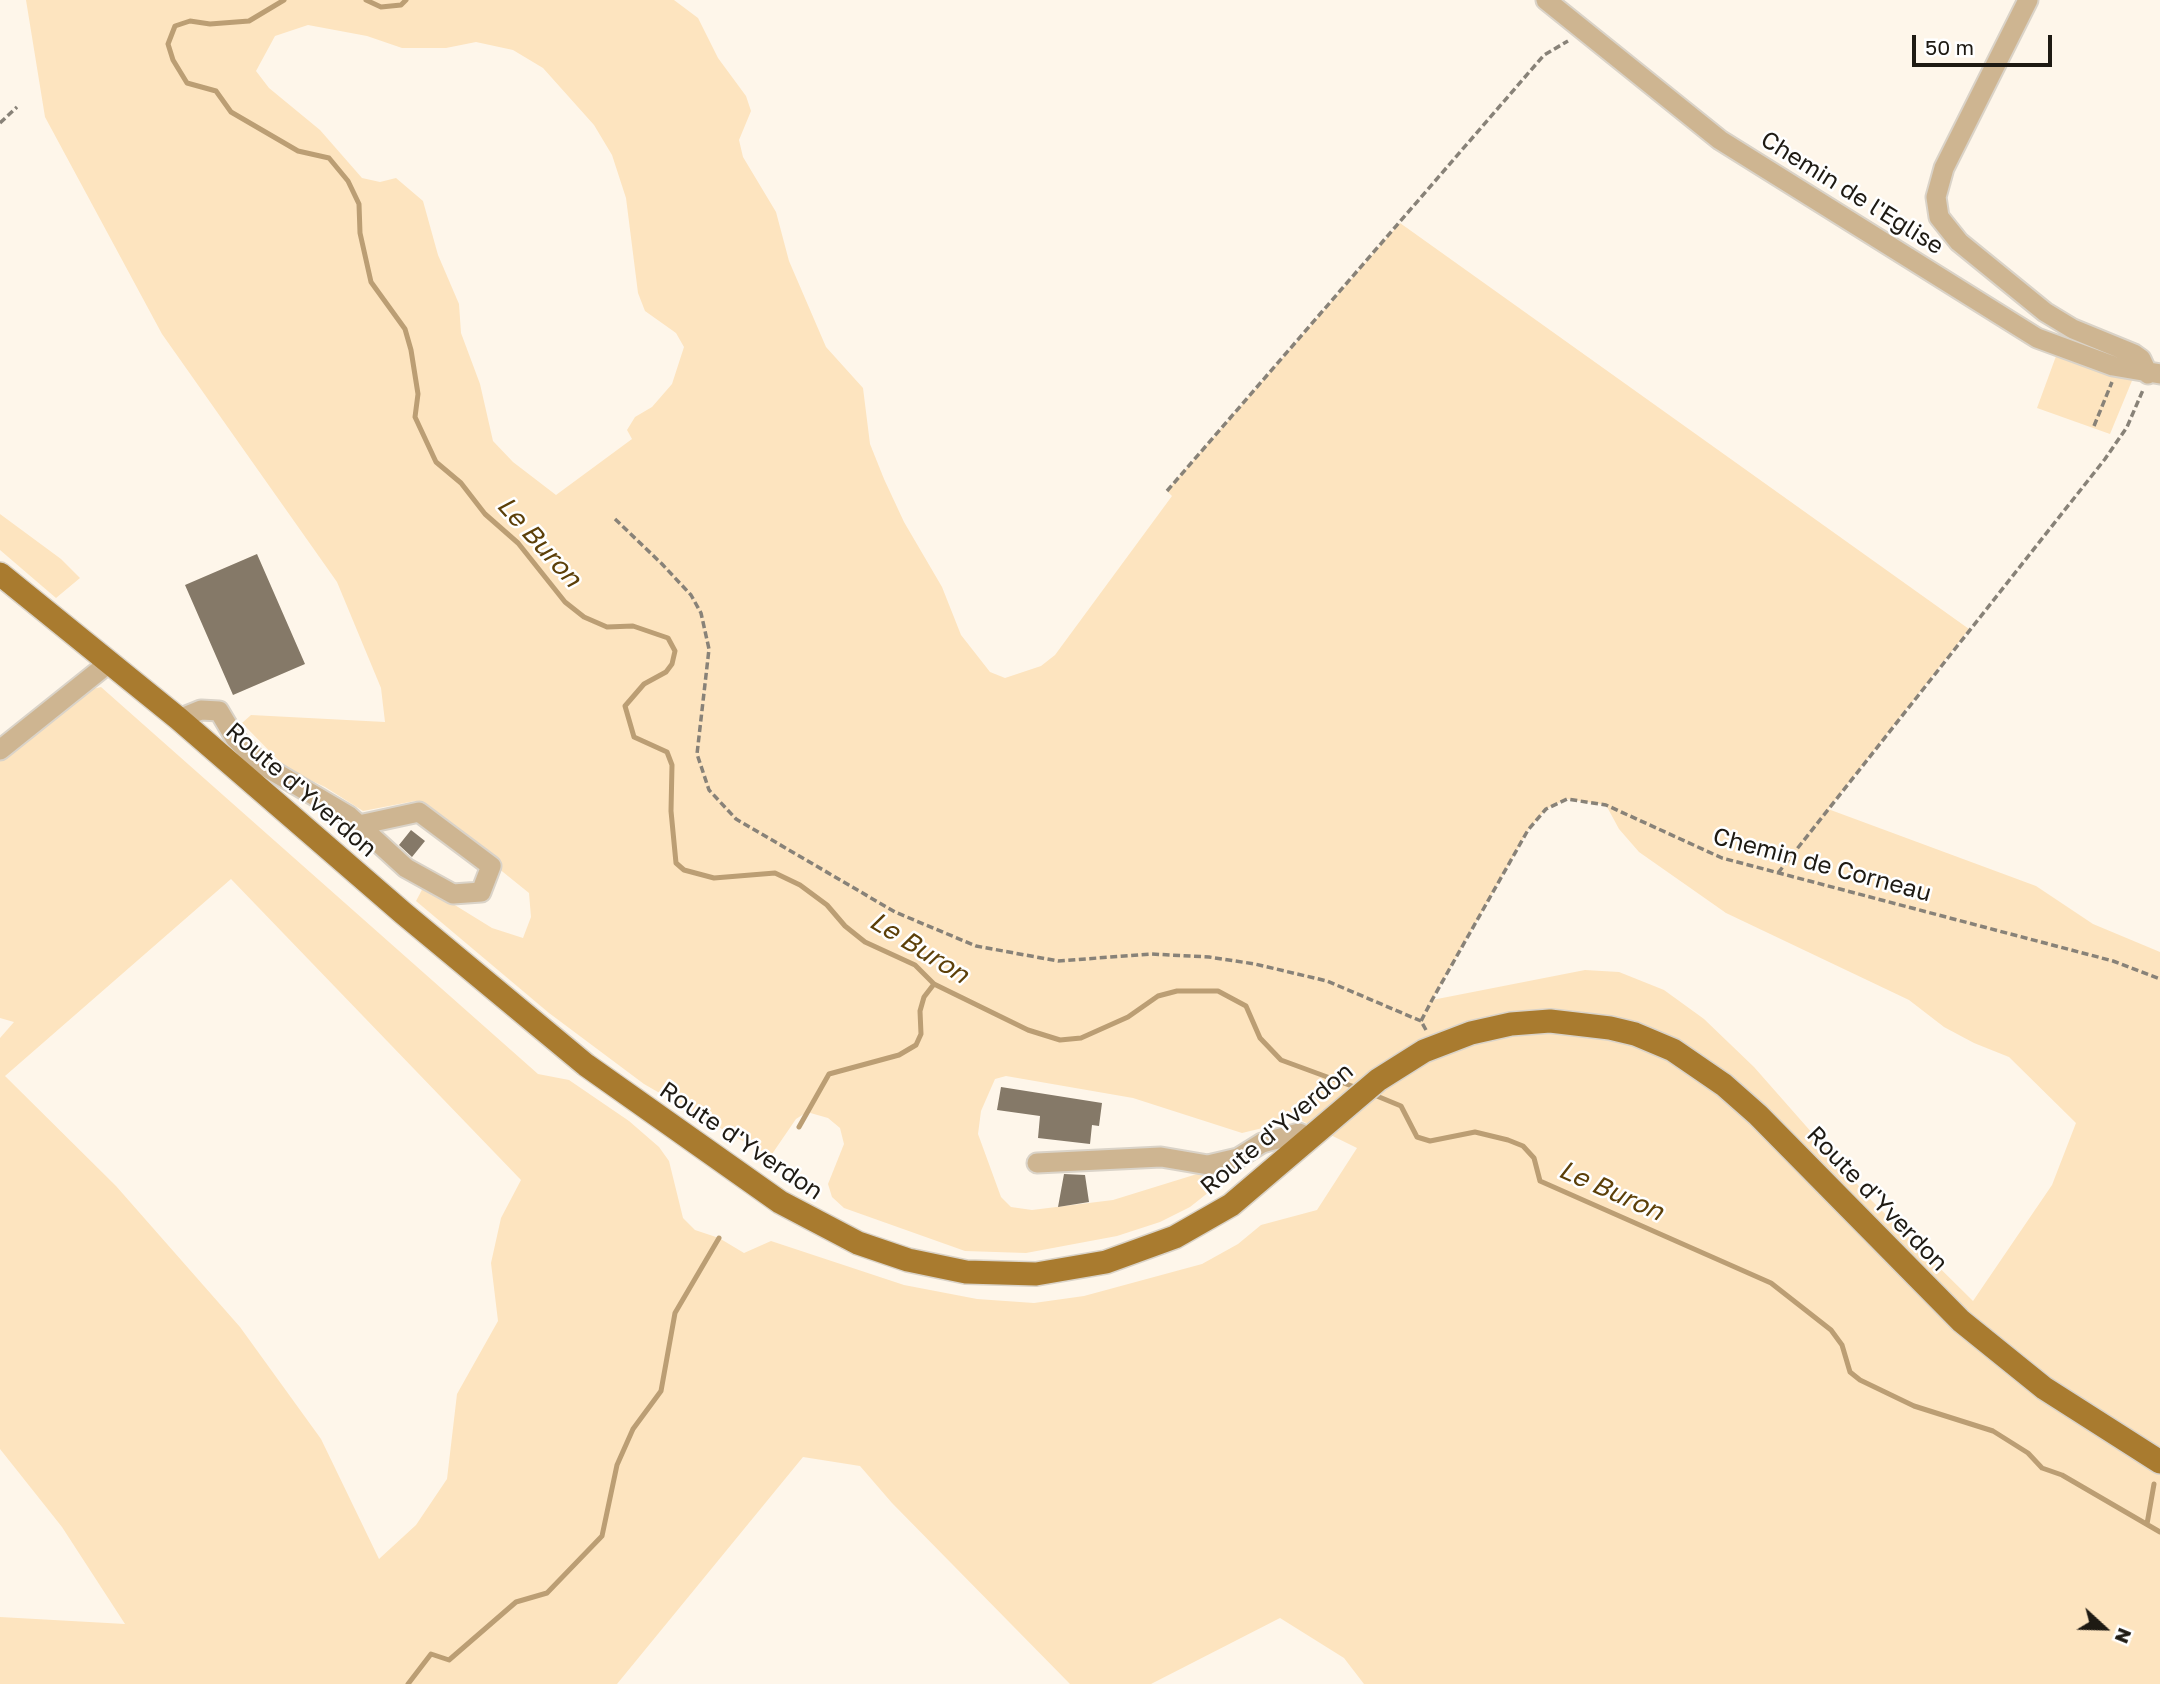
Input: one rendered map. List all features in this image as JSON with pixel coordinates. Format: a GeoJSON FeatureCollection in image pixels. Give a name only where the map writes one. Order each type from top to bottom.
{"type":"FeatureCollection","features":[{"type":"Feature","properties":{"kind":"main road","name":"Route d'Yverdon"},"geometry":{"type":"LineString","coordinates":[[0,574],[180,719],[538,1028],[780,1202],[835,1233],[882,1251],[937,1267],[976,1273],[1035,1274],[1106,1262],[1165,1241],[1214,1216],[1262,1181],[1388,1073],[1438,1046],[1471,1033],[1511,1024],[1550,1021],[1610,1028],[1635,1034],[1673,1050],[1716,1079],[1758,1115],[1961,1321],[2044,1388],[2160,1462]]}},
{"type":"Feature","properties":{"kind":"lane","name":"Chemin de l'Eglise"},"geometry":{"type":"LineString","coordinates":[[1546,0],[1720,140],[2037,338],[2081,357],[2118,368],[2154,374]]}},
{"type":"Feature","properties":{"kind":"lane"},"geometry":{"type":"LineString","coordinates":[[2028,0],[1944,169],[1936,197],[1939,217],[1950,233],[2045,312],[2073,329],[2134,354],[2154,374]]}},
{"type":"Feature","properties":{"kind":"lane"},"geometry":{"type":"LineString","coordinates":[[0,750],[110,662]]}},
{"type":"Feature","properties":{"kind":"lane"},"geometry":{"type":"LineString","coordinates":[[180,719],[201,710],[219,711],[234,738],[261,764],[281,778],[320,797],[359,825],[406,868],[453,894],[481,891],[491,866],[419,812],[359,825]]}},
{"type":"Feature","properties":{"kind":"lane"},"geometry":{"type":"LineString","coordinates":[[1037,1163],[1161,1157],[1208,1165],[1238,1158],[1262,1143],[1299,1133],[1311,1138]]}},
{"type":"Feature","properties":{"kind":"path"},"geometry":{"type":"LineString","coordinates":[[1167,491],[1544,55],[1587,34]]}},
{"type":"Feature","properties":{"kind":"path"},"geometry":{"type":"LineString","coordinates":[[0,123],[17,107]]}},
{"type":"Feature","properties":{"kind":"path"},"geometry":{"type":"LineString","coordinates":[[2094,426],[2118,368]]}},
{"type":"Feature","properties":{"kind":"path"},"geometry":{"type":"LineString","coordinates":[[1778,873],[2105,459],[2127,427],[2154,374]]}},
{"type":"Feature","properties":{"kind":"path"},"geometry":{"type":"LineString","coordinates":[[615,519],[691,595],[701,613],[709,649],[697,754],[709,790],[736,819],[895,912],[976,946],[1058,961],[1151,954],[1209,957],[1255,964],[1327,981],[1421,1021],[1438,1046]]}},
{"type":"Feature","properties":{"kind":"path","name":"Chemin de Corneau"},"geometry":{"type":"LineString","coordinates":[[1421,1021],[1528,830],[1555,803],[1580,799],[1606,805],[1697,848],[1778,873],[2100,957],[2160,979]]}},
{"type":"Feature","properties":{"kind":"shaded area"},"geometry":{"type":"Polygon","coordinates":[[[26,0],[674,0],[698,18],[718,58],[746,96],[751,111],[739,140],[743,157],[776,212],[789,261],[826,347],[863,388],[870,444],[884,479],[904,522],[942,587],[961,635],[990,672],[1005,678],[1041,666],[1055,655],[1172,496],[1167,491],[1400,223],[1969,629],[1828,809],[2036,886],[2093,924],[2160,952],[2160,1684],[1364,1684],[1344,1658],[1280,1618],[1151,1684],[1070,1684],[892,1503],[860,1466],[803,1457],[617,1684],[0,1684],[0,1617],[125,1624],[62,1527],[0,1449],[0,1038],[14,1022],[0,1018],[0,760],[88,690],[101,687],[538,1074],[569,1080],[629,1121],[659,1147],[669,1161],[683,1218],[695,1230],[719,1238],[744,1253],[771,1241],[904,1285],[977,1299],[1034,1303],[1084,1296],[1202,1264],[1238,1244],[1261,1225],[1317,1210],[1357,1148],[1290,1115],[1275,1125],[1242,1133],[1133,1098],[1006,1076],[995,1079],[981,1111],[978,1134],[1001,1197],[1011,1207],[1032,1210],[1113,1200],[1210,1170],[1217,1174],[1209,1192],[1190,1207],[1160,1222],[1117,1236],[1026,1253],[965,1251],[844,1208],[832,1197],[828,1184],[844,1144],[840,1128],[828,1118],[807,1112],[796,1119],[772,1154],[760,1151],[644,1084],[549,1013],[416,901],[424,886],[492,928],[523,938],[531,917],[529,893],[415,801],[363,811],[325,787],[287,769],[242,723],[251,715],[385,722],[381,688],[337,582],[162,334],[45,117],[26,0]],[[308,25],[275,36],[256,71],[269,88],[320,130],[362,178],[380,182],[396,178],[423,201],[438,255],[459,304],[461,333],[480,384],[493,441],[513,462],[556,495],[632,439],[627,430],[635,417],[652,407],[672,384],[684,347],[676,333],[645,311],[638,293],[626,198],[612,155],[594,125],[543,68],[513,50],[476,42],[446,48],[402,48],[367,36],[308,25]],[[1567,799],[1546,809],[1528,830],[1432,1000],[1585,970],[1619,972],[1664,990],[1704,1019],[1754,1067],[1872,1201],[1973,1301],[2052,1185],[2076,1123],[2009,1057],[1944,1027],[1909,1000],[1726,913],[1639,852],[1619,829],[1606,805],[1567,799]],[[231,879],[5,1076],[116,1186],[240,1327],[321,1439],[379,1559],[416,1525],[447,1479],[457,1394],[498,1321],[491,1263],[501,1218],[521,1180],[231,879]]]}},
{"type":"Feature","properties":{"kind":"shaded area"},"geometry":{"type":"Polygon","coordinates":[[[2059,348],[2136,371],[2110,434],[2037,408],[2059,348]]]}},
{"type":"Feature","properties":{"kind":"shaded area"},"geometry":{"type":"Polygon","coordinates":[[[0,514],[61,559],[80,578],[56,598],[0,550],[0,514]]]}},
{"type":"Feature","properties":{"kind":"building"},"geometry":{"type":"Polygon","coordinates":[[[257,554],[305,664],[233,695],[185,585],[257,554]]]}},
{"type":"Feature","properties":{"kind":"building"},"geometry":{"type":"Polygon","coordinates":[[[411,830],[425,841],[412,857],[399,845],[411,830]]]}},
{"type":"Feature","properties":{"kind":"building"},"geometry":{"type":"Polygon","coordinates":[[[1001,1087],[1102,1103],[1099,1126],[1092,1125],[1090,1144],[1038,1138],[1040,1116],[997,1110],[1001,1087]]]}},
{"type":"Feature","properties":{"kind":"building"},"geometry":{"type":"Polygon","coordinates":[[[1064,1174],[1085,1175],[1089,1202],[1058,1207],[1064,1174]]]}},
{"type":"Feature","properties":{"kind":"waterway","name":"Le Buron"},"geometry":{"type":"LineString","coordinates":[[284,0],[249,21],[210,24],[190,21],[175,26],[168,44],[173,60],[187,83],[216,91],[231,112],[298,151],[329,158],[348,181],[359,204],[360,233],[371,282],[405,329],[418,394],[415,417],[436,462],[461,483],[485,514],[518,543],[565,602],[584,617],[607,627],[633,626],[668,638],[675,651],[672,664],[666,672],[644,684],[625,706],[634,737],[667,752],[672,765],[671,811],[676,863],[684,870],[714,878],[775,873],[800,885],[827,905],[845,926],[865,942],[915,965],[934,984],[1028,1030],[1060,1040],[1081,1038],[1128,1017],[1158,996],[1177,991],[1218,991],[1246,1006],[1260,1038],[1281,1060],[1360,1089]]}},
{"type":"Feature","properties":{"kind":"waterway","name":"Le Buron"},"geometry":{"type":"LineString","coordinates":[[366,0],[381,7],[401,5],[406,0]]}},
{"type":"Feature","properties":{"kind":"waterway"},"geometry":{"type":"LineString","coordinates":[[799,1127],[829,1074],[899,1055],[916,1045],[921,1034],[920,1011],[924,997],[934,984]]}},
{"type":"Feature","properties":{"kind":"waterway","name":"Le Buron"},"geometry":{"type":"LineString","coordinates":[[1372,1094],[1401,1106],[1417,1137],[1430,1141],[1475,1132],[1523,1146],[1534,1158],[1540,1181],[1771,1283],[1831,1330],[1842,1345],[1850,1372],[1860,1380],[1914,1406],[1993,1431],[2028,1453],[2042,1468],[2062,1475],[2160,1532]]}},
{"type":"Feature","properties":{"kind":"waterway"},"geometry":{"type":"LineString","coordinates":[[408,1684],[431,1654],[449,1660],[516,1602],[547,1593],[602,1536],[617,1465],[633,1429],[661,1391],[675,1313],[719,1238]]}},
{"type":"Feature","properties":{"kind":"waterway"},"geometry":{"type":"LineString","coordinates":[[2147,1524],[2154,1484]]}}]}
